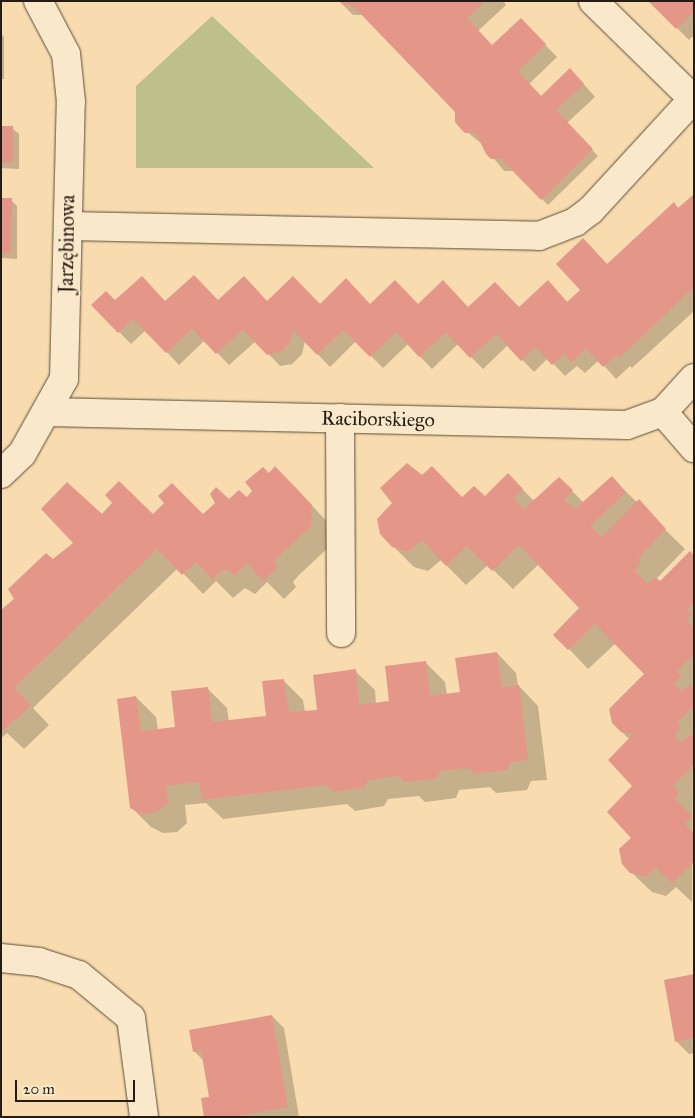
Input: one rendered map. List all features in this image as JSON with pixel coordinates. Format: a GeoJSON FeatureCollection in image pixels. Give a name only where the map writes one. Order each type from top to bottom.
{"type":"FeatureCollection","features":[{"type":"Feature","properties":{"kind":"street","name":"Jarzębinowa"},"geometry":{"type":"LineString","coordinates":[[1,474],[22,454],[64,380],[71,102],[66,54],[38,1]]}},
{"type":"Feature","properties":{"kind":"street"},"geometry":{"type":"LineString","coordinates":[[68,226],[539,236],[575,222],[591,210],[693,99],[593,1]]}},
{"type":"Feature","properties":{"kind":"street","name":"Raciborskiego"},"geometry":{"type":"LineString","coordinates":[[46,412],[628,425],[663,412],[694,378]]}},
{"type":"Feature","properties":{"kind":"street"},"geometry":{"type":"LineString","coordinates":[[663,412],[694,448]]}},
{"type":"Feature","properties":{"kind":"street"},"geometry":{"type":"LineString","coordinates":[[340,418],[341,633]]}},
{"type":"Feature","properties":{"kind":"street"},"geometry":{"type":"LineString","coordinates":[[1,958],[39,962],[79,975],[131,1018],[144,1117]]}},
{"type":"Feature","properties":{"kind":"green space"},"geometry":{"type":"Polygon","coordinates":[[[212,16],[374,168],[136,168],[136,86],[212,16]]]}},
{"type":"Feature","properties":{"kind":"building"},"geometry":{"type":"Polygon","coordinates":[[[337,1],[485,1],[467,18],[492,45],[521,18],[546,44],[518,71],[541,96],[570,68],[584,84],[556,110],[593,149],[541,200],[501,159],[491,159],[486,154],[476,133],[465,133],[460,128],[455,122],[455,112],[354,7],[337,1]]]}},
{"type":"Feature","properties":{"kind":"building"},"geometry":{"type":"Polygon","coordinates":[[[648,1],[694,1],[694,12],[676,29],[648,1]]]}},
{"type":"Feature","properties":{"kind":"building"},"geometry":{"type":"Polygon","coordinates":[[[1,126],[13,126],[13,163],[1,163],[1,126]]]}},
{"type":"Feature","properties":{"kind":"building"},"geometry":{"type":"Polygon","coordinates":[[[694,194],[694,287],[620,357],[617,355],[603,367],[586,349],[572,362],[564,354],[552,365],[535,347],[521,361],[496,334],[470,358],[446,333],[419,357],[396,332],[370,357],[343,330],[317,355],[293,330],[290,342],[280,352],[267,355],[243,330],[216,354],[192,329],[166,353],[133,319],[118,333],[91,305],[106,291],[115,300],[142,276],[165,301],[194,275],[218,300],[244,276],[267,301],[293,276],[320,304],[346,278],[370,304],[395,280],[418,304],[443,280],[468,307],[495,282],[519,307],[548,280],[567,302],[580,290],[556,264],[583,238],[607,264],[674,202],[678,208],[694,194]]]}},
{"type":"Feature","properties":{"kind":"building"},"geometry":{"type":"Polygon","coordinates":[[[1,198],[12,198],[11,253],[1,253],[1,198]]]}},
{"type":"Feature","properties":{"kind":"building"},"geometry":{"type":"Polygon","coordinates":[[[407,463],[422,475],[432,466],[462,497],[474,486],[485,496],[508,473],[523,489],[513,499],[524,509],[559,477],[573,490],[564,500],[575,509],[612,476],[626,492],[590,526],[602,537],[639,499],[666,529],[638,558],[641,563],[635,571],[647,583],[655,577],[660,581],[690,551],[694,555],[694,602],[687,609],[692,614],[686,620],[694,628],[694,655],[677,671],[681,676],[674,684],[681,691],[690,685],[694,689],[694,706],[677,722],[681,728],[674,735],[681,742],[691,734],[694,738],[694,765],[673,785],[679,793],[675,799],[692,816],[685,824],[694,833],[694,862],[672,883],[656,868],[645,877],[630,873],[622,864],[619,849],[631,838],[607,812],[632,786],[608,760],[633,734],[621,732],[612,723],[609,709],[644,674],[595,624],[568,650],[553,635],[579,608],[519,545],[492,571],[467,546],[446,566],[422,540],[408,552],[392,547],[380,534],[377,519],[392,503],[380,488],[407,463]]]}},
{"type":"Feature","properties":{"kind":"building"},"geometry":{"type":"Polygon","coordinates":[[[275,466],[312,505],[311,526],[278,557],[274,562],[278,567],[263,581],[247,563],[235,575],[225,569],[212,579],[196,562],[182,575],[157,549],[14,688],[31,705],[4,730],[1,728],[1,610],[14,599],[8,589],[46,553],[53,559],[73,543],[41,509],[67,482],[102,514],[112,503],[105,495],[119,481],[153,514],[164,503],[158,496],[172,483],[203,514],[215,503],[210,494],[216,487],[229,499],[239,490],[247,497],[252,491],[245,482],[263,467],[269,473],[275,466]]]}},
{"type":"Feature","properties":{"kind":"building"},"geometry":{"type":"Polygon","coordinates":[[[497,652],[502,687],[519,685],[528,760],[511,762],[507,770],[475,774],[469,768],[440,771],[436,779],[404,782],[398,776],[368,780],[365,787],[334,792],[326,785],[202,800],[199,782],[166,786],[168,803],[157,812],[142,814],[130,808],[117,699],[136,696],[141,731],[175,727],[171,691],[208,687],[212,722],[266,716],[262,681],[284,679],[289,712],[317,710],[313,675],[356,669],[359,705],[389,701],[385,666],[426,661],[430,696],[460,692],[455,658],[497,652]]]}},
{"type":"Feature","properties":{"kind":"building"},"geometry":{"type":"Polygon","coordinates":[[[694,974],[694,1038],[675,1042],[664,980],[694,974]]]}},
{"type":"Feature","properties":{"kind":"building"},"geometry":{"type":"Polygon","coordinates":[[[272,1015],[288,1107],[231,1117],[204,1117],[201,1098],[209,1097],[201,1050],[193,1052],[189,1030],[272,1015]]]}}]}
